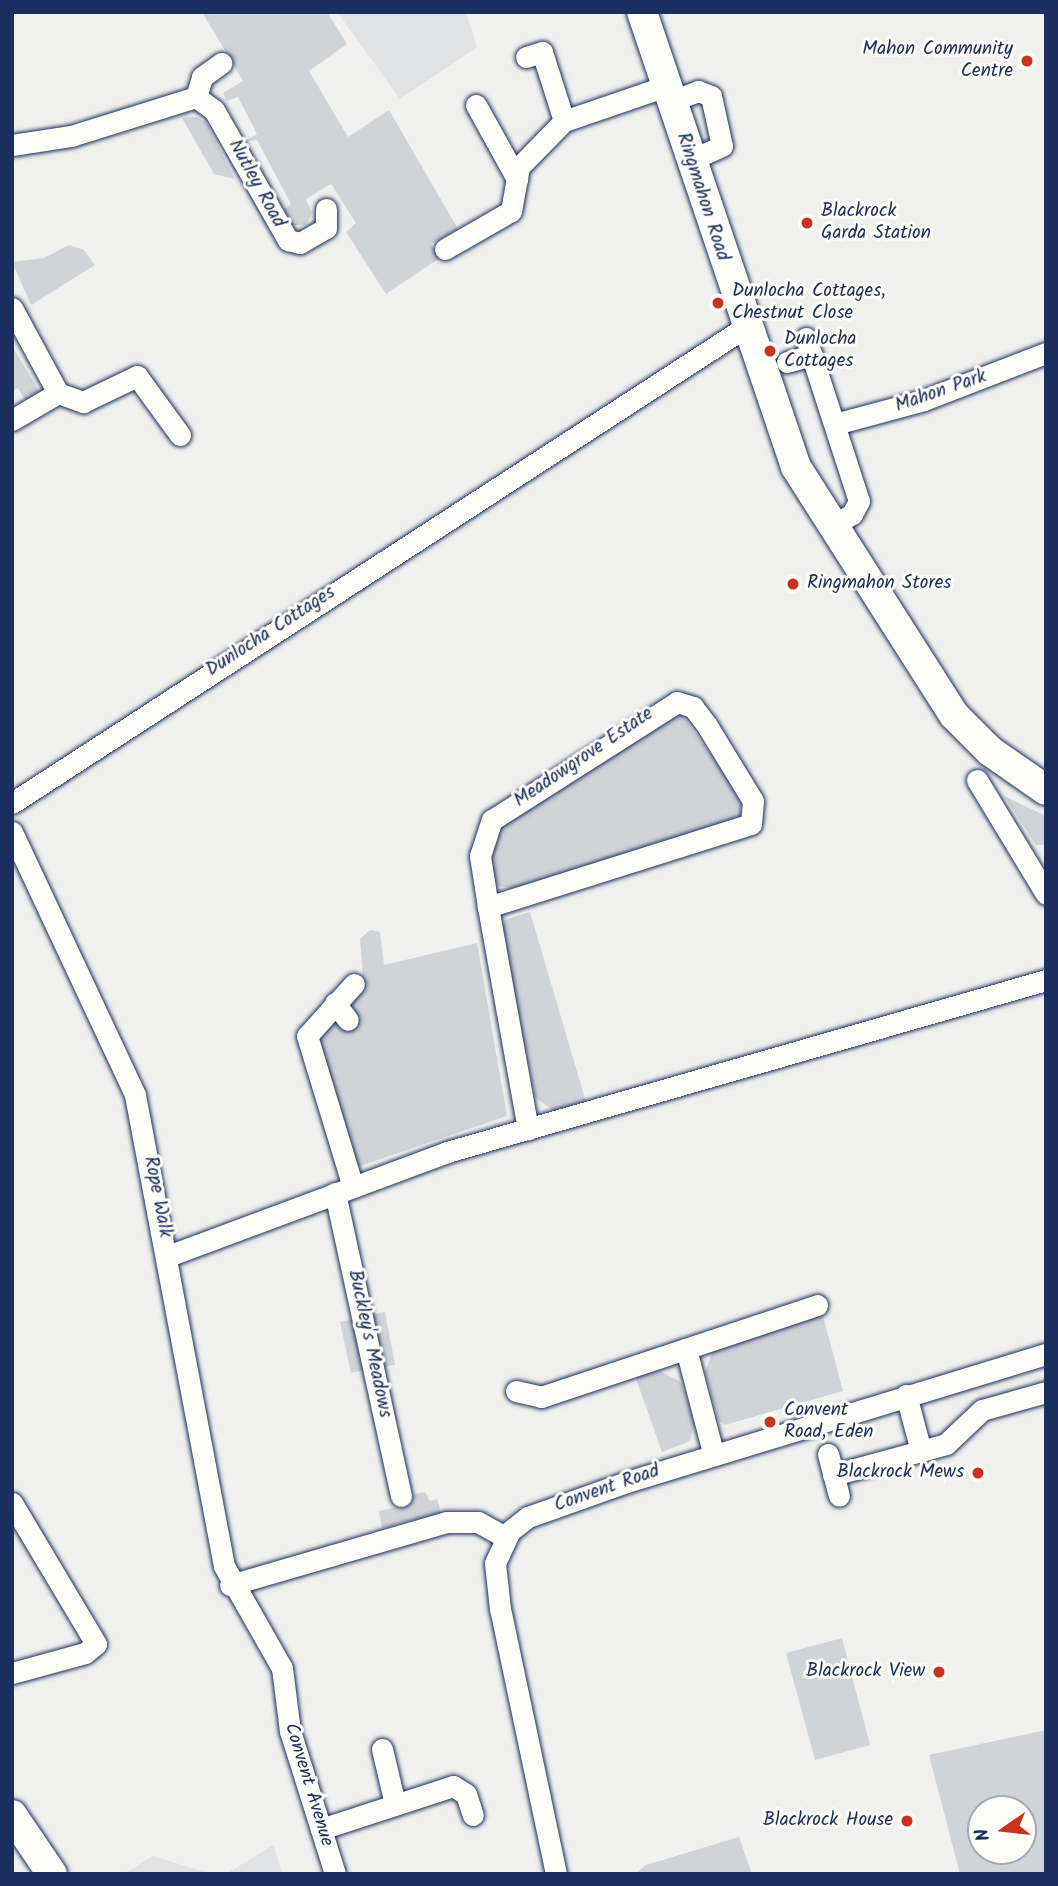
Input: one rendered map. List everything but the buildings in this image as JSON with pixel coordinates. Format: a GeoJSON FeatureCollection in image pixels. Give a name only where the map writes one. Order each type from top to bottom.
{"type":"FeatureCollection","features":[{"type":"Feature","properties":{"kind":"street","name":"Ringmahon Road"},"geometry":{"type":"LineString","coordinates":[[642,12],[744,328],[784,441],[830,527],[954,715],[990,751],[1046,790]]}},
{"type":"Feature","properties":{"kind":"street"},"geometry":{"type":"LineString","coordinates":[[534,55],[564,121]]}},
{"type":"Feature","properties":{"kind":"street"},"geometry":{"type":"LineString","coordinates":[[12,145],[71,136],[196,97],[202,77],[221,63]]}},
{"type":"Feature","properties":{"kind":"street"},"geometry":{"type":"LineString","coordinates":[[445,249],[511,211],[524,159],[564,121],[668,94],[698,91],[711,96],[722,146],[691,160]]}},
{"type":"Feature","properties":{"kind":"street","name":"Nutley Road"},"geometry":{"type":"LineString","coordinates":[[196,97],[218,117],[288,240],[300,243],[326,218]]}},
{"type":"Feature","properties":{"kind":"street"},"geometry":{"type":"LineString","coordinates":[[476,105],[517,179]]}},
{"type":"Feature","properties":{"kind":"street"},"geometry":{"type":"LineString","coordinates":[[12,309],[58,393],[83,402],[137,376],[180,435]]}},
{"type":"Feature","properties":{"kind":"street","name":"Dunlocha Cottages"},"geometry":{"type":"LineString","coordinates":[[12,803],[744,328]]}},
{"type":"Feature","properties":{"kind":"street"},"geometry":{"type":"LineString","coordinates":[[786,362],[809,346],[859,501],[852,514],[830,527]]}},
{"type":"Feature","properties":{"kind":"street","name":"Mahon Park"},"geometry":{"type":"LineString","coordinates":[[835,424],[930,398],[1046,353]]}},
{"type":"Feature","properties":{"kind":"street"},"geometry":{"type":"LineString","coordinates":[[12,421],[58,393]]}},
{"type":"Feature","properties":{"kind":"street","name":"Meadowgrove Estate"},"geometry":{"type":"LineString","coordinates":[[488,907],[751,824],[753,801],[693,707],[677,702],[662,707],[492,820],[480,856],[488,907],[528,1129]]}},
{"type":"Feature","properties":{"kind":"street"},"geometry":{"type":"LineString","coordinates":[[977,780],[1046,894]]}},
{"type":"Feature","properties":{"kind":"street","name":"Rope Walk"},"geometry":{"type":"LineString","coordinates":[[12,832],[128,1074],[168,1256],[230,1584]]}},
{"type":"Feature","properties":{"kind":"street"},"geometry":{"type":"LineString","coordinates":[[168,1256],[425,1160],[1046,980]]}},
{"type":"Feature","properties":{"kind":"street","name":"Buckley's Meadows"},"geometry":{"type":"LineString","coordinates":[[354,984],[310,1028],[308,1044],[344,1190],[401,1496]]}},
{"type":"Feature","properties":{"kind":"street"},"geometry":{"type":"LineString","coordinates":[[335,1003],[348,1020]]}},
{"type":"Feature","properties":{"kind":"street"},"geometry":{"type":"LineString","coordinates":[[516,1391],[541,1397],[817,1305]]}},
{"type":"Feature","properties":{"kind":"street"},"geometry":{"type":"LineString","coordinates":[[686,1349],[713,1453]]}},
{"type":"Feature","properties":{"kind":"street","name":"Convent Road"},"geometry":{"type":"LineString","coordinates":[[505,1537],[528,1517],[713,1453],[1046,1354]]}},
{"type":"Feature","properties":{"kind":"street"},"geometry":{"type":"LineString","coordinates":[[839,1496],[830,1465],[921,1451],[955,1440],[982,1410],[1046,1392]]}},
{"type":"Feature","properties":{"kind":"street"},"geometry":{"type":"LineString","coordinates":[[906,1395],[921,1451]]}},
{"type":"Feature","properties":{"kind":"street"},"geometry":{"type":"LineString","coordinates":[[12,1503],[96,1644],[85,1653],[12,1673]]}},
{"type":"Feature","properties":{"kind":"street"},"geometry":{"type":"LineString","coordinates":[[230,1584],[447,1522],[478,1522],[505,1537],[495,1563],[500,1609],[556,1874]]}},
{"type":"Feature","properties":{"kind":"street","name":"Convent Avenue"},"geometry":{"type":"LineString","coordinates":[[230,1584],[282,1668],[290,1731],[335,1874]]}},
{"type":"Feature","properties":{"kind":"street"},"geometry":{"type":"LineString","coordinates":[[382,1749],[395,1804]]}},
{"type":"Feature","properties":{"kind":"street"},"geometry":{"type":"LineString","coordinates":[[321,1829],[453,1786],[466,1794],[473,1815]]}},
{"type":"Feature","properties":{"kind":"street"},"geometry":{"type":"LineString","coordinates":[[12,1815],[52,1874]]}},
{"type":"Feature","properties":{"kind":"shaded area"},"geometry":{"type":"Polygon","coordinates":[[[202,12],[327,12],[347,44],[309,71],[348,137],[389,110],[458,229],[431,244],[440,258],[386,294],[346,232],[356,223],[331,184],[306,199],[312,213],[306,225],[290,225],[282,211],[291,204],[257,140],[243,142],[257,134],[238,97],[227,101],[223,93],[243,81],[202,12]]]}},
{"type":"Feature","properties":{"kind":"shaded area"},"geometry":{"type":"Polygon","coordinates":[[[337,12],[466,12],[477,47],[400,99],[337,12]]]}},
{"type":"Feature","properties":{"kind":"shaded area"},"geometry":{"type":"Polygon","coordinates":[[[196,117],[206,122],[235,179],[214,174],[182,118],[196,117]]]}},
{"type":"Feature","properties":{"kind":"shaded area"},"geometry":{"type":"Polygon","coordinates":[[[69,245],[84,250],[95,265],[31,305],[12,262],[44,258],[69,245]]]}},
{"type":"Feature","properties":{"kind":"shaded area"},"geometry":{"type":"Polygon","coordinates":[[[12,346],[40,392],[27,403],[18,388],[12,391],[12,346]]]}},
{"type":"Feature","properties":{"kind":"shaded area"},"geometry":{"type":"Polygon","coordinates":[[[679,711],[740,795],[741,820],[520,889],[497,886],[489,860],[497,830],[679,711]]]}},
{"type":"Feature","properties":{"kind":"shaded area"},"geometry":{"type":"Polygon","coordinates":[[[1004,796],[1046,816],[1046,845],[1036,845],[1004,796]]]}},
{"type":"Feature","properties":{"kind":"shaded area"},"geometry":{"type":"Polygon","coordinates":[[[530,912],[586,1102],[554,1111],[535,1097],[502,930],[505,920],[530,912]]]}},
{"type":"Feature","properties":{"kind":"shaded area"},"geometry":{"type":"Polygon","coordinates":[[[370,930],[380,932],[384,965],[477,943],[507,1116],[357,1167],[317,1035],[333,1022],[357,1018],[351,1000],[363,980],[360,939],[370,930]]]}},
{"type":"Feature","properties":{"kind":"shaded area"},"geometry":{"type":"Polygon","coordinates":[[[385,1312],[395,1365],[382,1367],[372,1315],[385,1312]]]}},
{"type":"Feature","properties":{"kind":"shaded area"},"geometry":{"type":"Polygon","coordinates":[[[822,1312],[843,1391],[725,1425],[719,1421],[705,1372],[713,1351],[822,1312]]]}},
{"type":"Feature","properties":{"kind":"shaded area"},"geometry":{"type":"Polygon","coordinates":[[[354,1319],[364,1370],[351,1373],[340,1322],[354,1319]]]}},
{"type":"Feature","properties":{"kind":"shaded area"},"geometry":{"type":"Polygon","coordinates":[[[660,1371],[681,1382],[695,1422],[690,1441],[662,1452],[634,1373],[660,1371]]]}},
{"type":"Feature","properties":{"kind":"shaded area"},"geometry":{"type":"Polygon","coordinates":[[[425,1492],[430,1501],[437,1499],[441,1513],[382,1528],[379,1511],[402,1506],[401,1496],[425,1492]]]}},
{"type":"Feature","properties":{"kind":"shaded area"},"geometry":{"type":"Polygon","coordinates":[[[842,1638],[870,1745],[815,1760],[786,1653],[842,1638]]]}},
{"type":"Feature","properties":{"kind":"shaded area"},"geometry":{"type":"Polygon","coordinates":[[[1046,1730],[1046,1874],[960,1874],[929,1755],[1046,1730]]]}},
{"type":"Feature","properties":{"kind":"shaded area"},"geometry":{"type":"Polygon","coordinates":[[[739,1837],[752,1874],[635,1874],[646,1865],[739,1837]]]}},
{"type":"Feature","properties":{"kind":"shaded area"},"geometry":{"type":"Polygon","coordinates":[[[273,1845],[283,1874],[226,1874],[273,1845]]]}},
{"type":"Feature","properties":{"kind":"shaded area"},"geometry":{"type":"Polygon","coordinates":[[[153,1856],[211,1874],[123,1874],[153,1856]]]}},
{"type":"Feature","properties":{"kind":"place","name":"Mahon Community Centre"},"geometry":{"type":"Point","coordinates":[1027,61]}},
{"type":"Feature","properties":{"kind":"place","name":"Blackrock Garda Station"},"geometry":{"type":"Point","coordinates":[807,223]}},
{"type":"Feature","properties":{"kind":"place","name":"Dunlocha Cottages, Chestnut Close"},"geometry":{"type":"Point","coordinates":[718,303]}},
{"type":"Feature","properties":{"kind":"place","name":"Dunlocha Cottages"},"geometry":{"type":"Point","coordinates":[770,351]}},
{"type":"Feature","properties":{"kind":"place","name":"Ringmahon Stores"},"geometry":{"type":"Point","coordinates":[793,584]}},
{"type":"Feature","properties":{"kind":"place","name":"Convent Road, Eden"},"geometry":{"type":"Point","coordinates":[770,1422]}},
{"type":"Feature","properties":{"kind":"place","name":"Blackrock Mews"},"geometry":{"type":"Point","coordinates":[978,1473]}},
{"type":"Feature","properties":{"kind":"place","name":"Blackrock View"},"geometry":{"type":"Point","coordinates":[939,1672]}},
{"type":"Feature","properties":{"kind":"place","name":"Blackrock House"},"geometry":{"type":"Point","coordinates":[907,1821]}}]}
